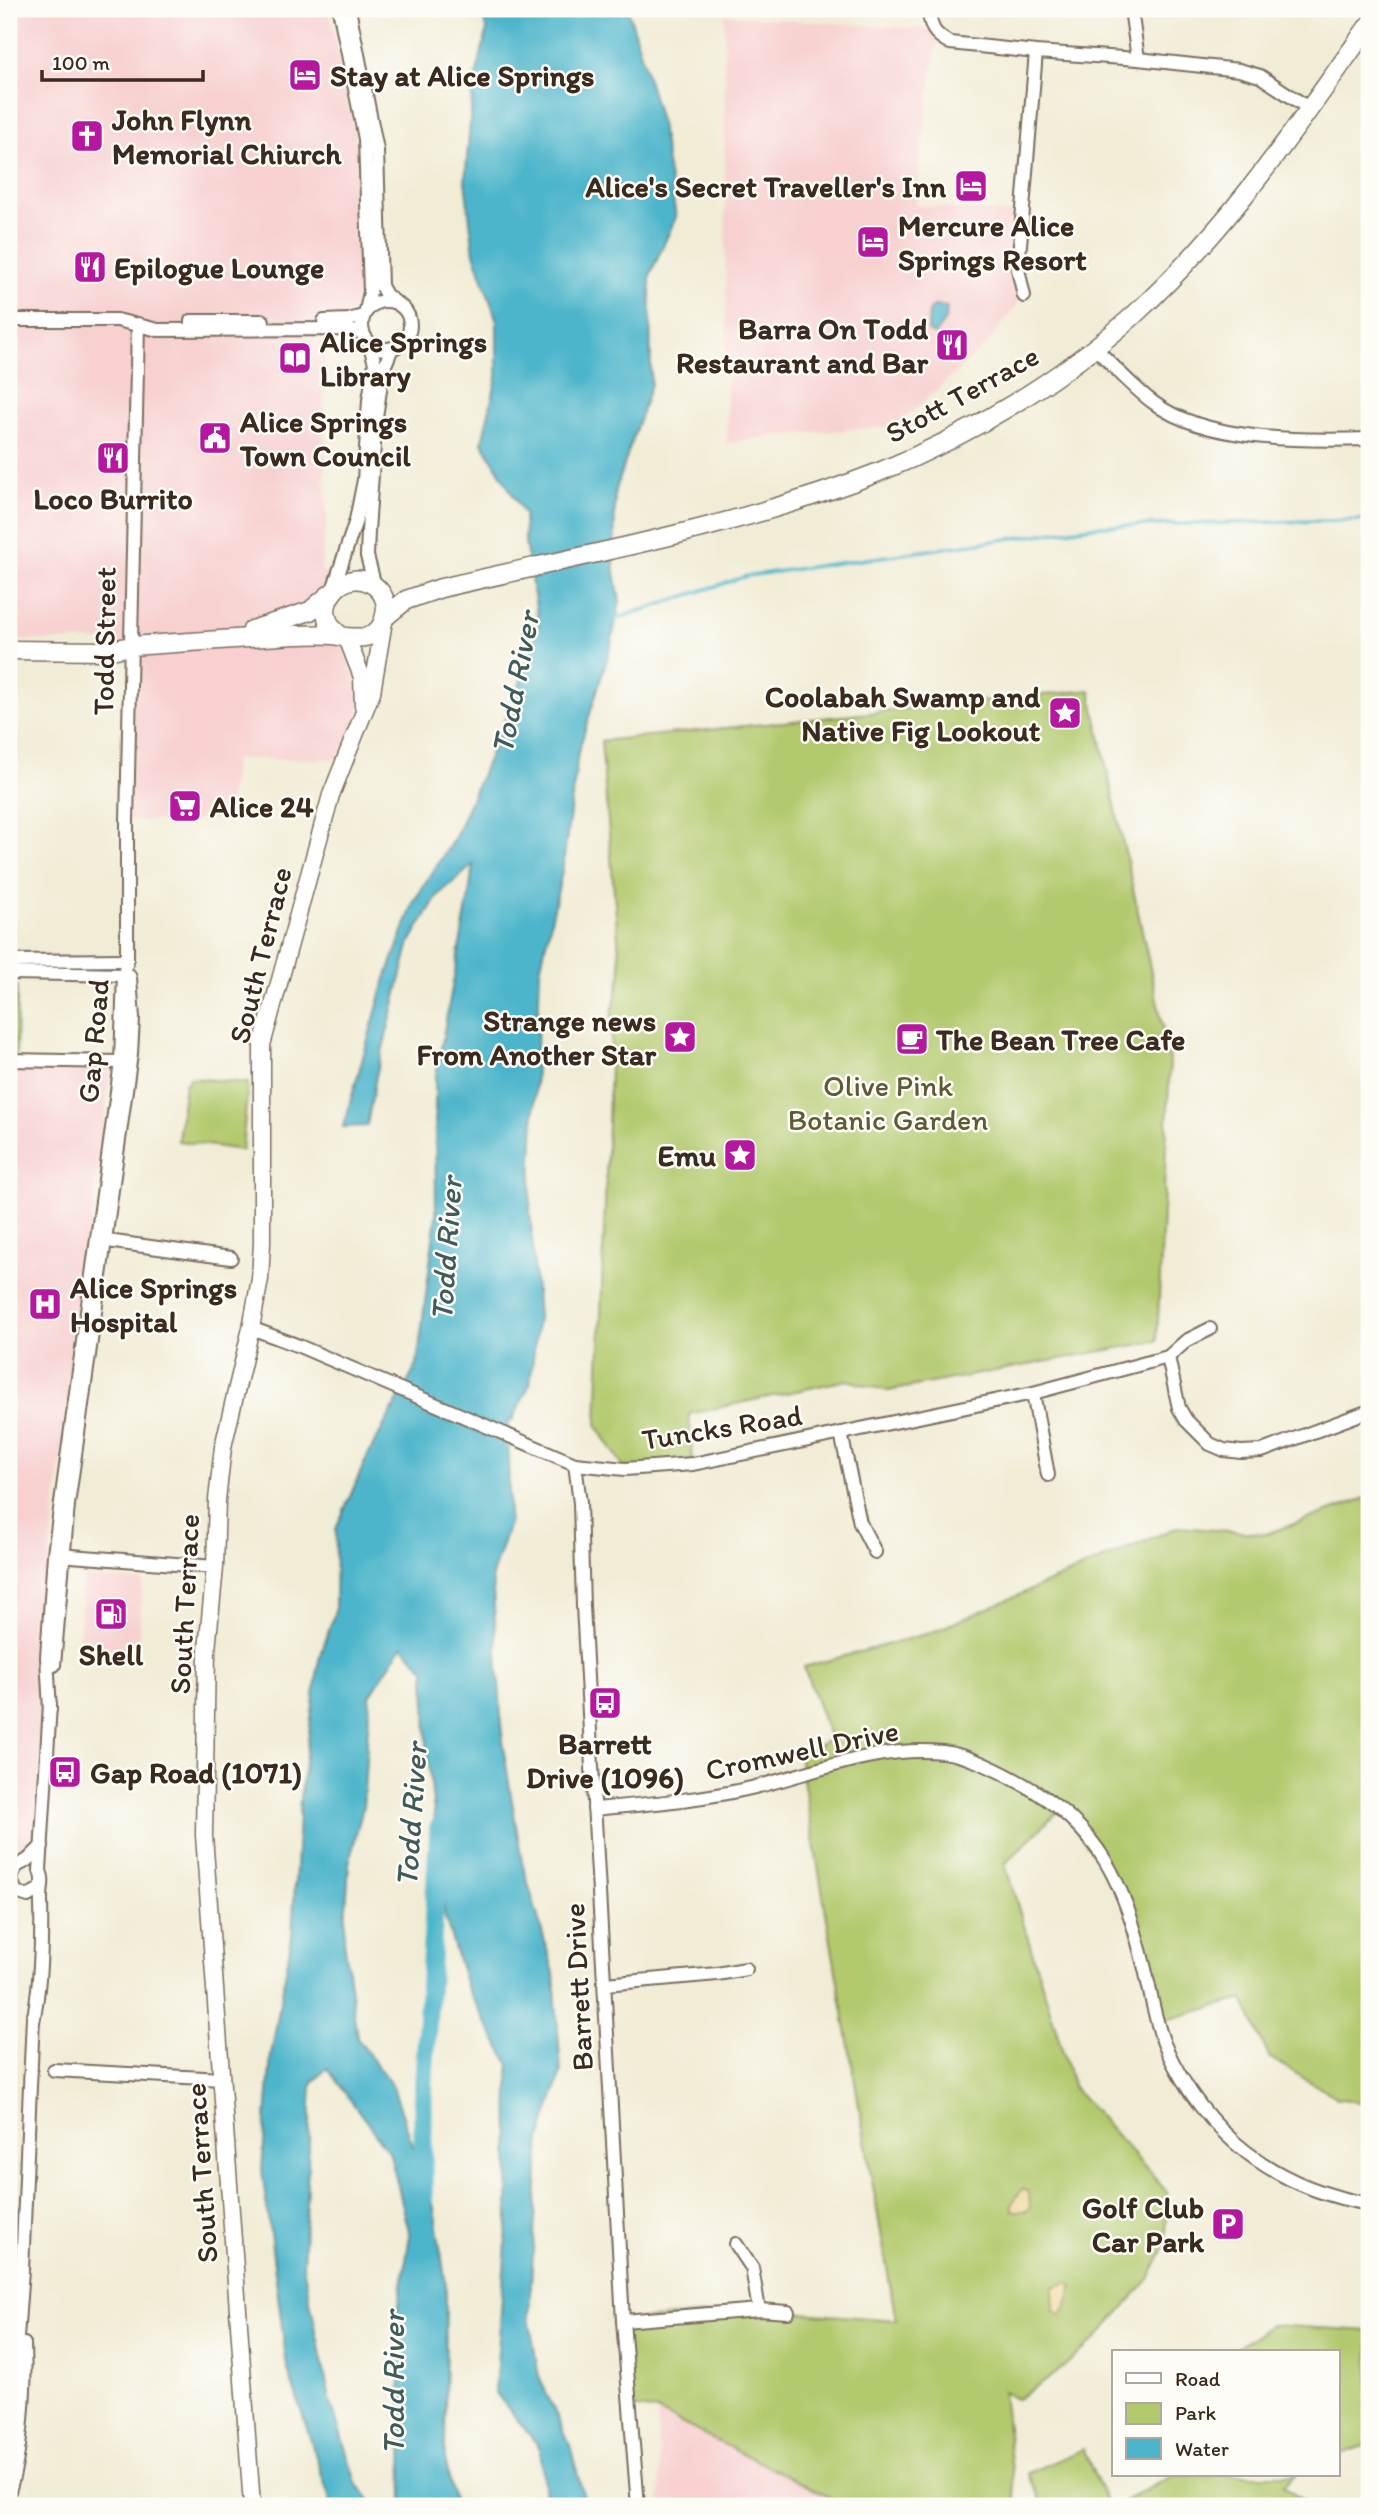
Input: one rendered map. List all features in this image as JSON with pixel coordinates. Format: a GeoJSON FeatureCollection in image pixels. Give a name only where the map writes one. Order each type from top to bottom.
{"type":"FeatureCollection","features":[{"type":"Feature","properties":{"kind":"main road","name":"Stott Terrace"},"geometry":{"type":"LineString","coordinates":[[384,619],[406,600],[441,588],[772,508],[882,471],[1005,408],[1094,347],[1133,316],[1201,247],[1241,202],[1369,25]]}},
{"type":"Feature","properties":{"kind":"main road"},"geometry":{"type":"LineString","coordinates":[[9,650],[106,651],[131,646],[197,643],[295,635],[364,638],[379,629],[384,619],[385,601],[376,587],[368,582],[351,580],[310,611],[287,620],[197,643]]}},
{"type":"Feature","properties":{"kind":"main road","name":"Stott Terrace"},"geometry":{"type":"LineString","coordinates":[[376,587],[441,588]]}},
{"type":"Feature","properties":{"kind":"main road"},"geometry":{"type":"LineString","coordinates":[[332,592],[326,609],[327,619],[332,627],[346,638]]}},
{"type":"Feature","properties":{"kind":"main road"},"geometry":{"type":"LineString","coordinates":[[9,640],[106,641],[131,646]]}},
{"type":"Feature","properties":{"kind":"street"},"geometry":{"type":"LineString","coordinates":[[332,592],[356,520],[364,480],[369,400],[375,363],[366,338],[365,313],[370,292],[365,139],[339,9]]}},
{"type":"Feature","properties":{"kind":"street"},"geometry":{"type":"LineString","coordinates":[[9,320],[117,320],[158,330],[344,329],[366,338],[380,348],[392,348],[403,342],[410,329],[409,315],[401,305],[386,295],[381,286],[377,150],[349,9]]}},
{"type":"Feature","properties":{"kind":"street"},"geometry":{"type":"LineString","coordinates":[[928,9],[932,30],[938,37],[950,43],[1239,70],[1261,76],[1310,109]]}},
{"type":"Feature","properties":{"kind":"street"},"geometry":{"type":"LineString","coordinates":[[1131,9],[1138,59]]}},
{"type":"Feature","properties":{"kind":"street"},"geometry":{"type":"LineString","coordinates":[[1024,296],[1018,269],[1036,52]]}},
{"type":"Feature","properties":{"kind":"street"},"geometry":{"type":"LineString","coordinates":[[9,328],[117,328],[158,322],[348,320],[365,313],[382,300],[395,302]]}},
{"type":"Feature","properties":{"kind":"street","name":"Todd Street"},"geometry":{"type":"LineString","coordinates":[[127,960],[138,324]]}},
{"type":"Feature","properties":{"kind":"street"},"geometry":{"type":"LineString","coordinates":[[1094,347],[1154,403],[1199,426],[1299,440],[1369,439]]}},
{"type":"Feature","properties":{"kind":"street"},"geometry":{"type":"LineString","coordinates":[[376,587],[367,556],[368,531],[376,417],[383,370],[392,348]]}},
{"type":"Feature","properties":{"kind":"street","name":"South Terrace"},"geometry":{"type":"LineString","coordinates":[[252,2506],[204,1835],[208,1650],[217,1500],[223,1447],[260,1279],[262,1045],[331,794],[374,685],[384,619]]}},
{"type":"Feature","properties":{"kind":"street","name":"South Terrace"},"geometry":{"type":"LineString","coordinates":[[346,638],[362,677],[361,722]]}},
{"type":"Feature","properties":{"kind":"street"},"geometry":{"type":"LineString","coordinates":[[9,961],[127,960]]}},
{"type":"Feature","properties":{"kind":"street","name":"Gap Road"},"geometry":{"type":"LineString","coordinates":[[101,1240],[121,1062],[127,960]]}},
{"type":"Feature","properties":{"kind":"street"},"geometry":{"type":"LineString","coordinates":[[9,973],[127,975]]}},
{"type":"Feature","properties":{"kind":"street","name":"Gap Road"},"geometry":{"type":"LineString","coordinates":[[9,2445],[14,2407],[22,2270],[37,1926],[43,1878],[40,1871],[50,1710],[47,1657],[96,1275],[131,1054],[133,1017],[127,975]]}},
{"type":"Feature","properties":{"kind":"street"},"geometry":{"type":"LineString","coordinates":[[9,1060],[121,1062]]}},
{"type":"Feature","properties":{"kind":"street"},"geometry":{"type":"LineString","coordinates":[[101,1240],[231,1258]]}},
{"type":"Feature","properties":{"kind":"street","name":"Tuncks Road"},"geometry":{"type":"LineString","coordinates":[[251,1328],[312,1351],[575,1464],[625,1469],[693,1464],[1033,1393],[1168,1357],[1186,1341],[1210,1329]]}},
{"type":"Feature","properties":{"kind":"street"},"geometry":{"type":"LineString","coordinates":[[1168,1357],[1179,1408],[1186,1420],[1210,1444],[1224,1450],[1262,1451],[1369,1411]]}},
{"type":"Feature","properties":{"kind":"street"},"geometry":{"type":"LineString","coordinates":[[1033,1393],[1048,1475]]}},
{"type":"Feature","properties":{"kind":"street"},"geometry":{"type":"LineString","coordinates":[[841,1433],[860,1523],[876,1552]]}},
{"type":"Feature","properties":{"kind":"street","name":"Barrett Drive"},"geometry":{"type":"LineString","coordinates":[[575,1464],[580,1503],[583,1606],[623,2321],[638,2506]]}},
{"type":"Feature","properties":{"kind":"street"},"geometry":{"type":"LineString","coordinates":[[59,1555],[215,1567]]}},
{"type":"Feature","properties":{"kind":"street","name":"Cromwell Drive"},"geometry":{"type":"LineString","coordinates":[[594,1809],[699,1799],[870,1756],[906,1752],[955,1754],[1006,1775],[1071,1816],[1112,1874],[1122,1891],[1130,1914],[1165,2045],[1203,2108],[1241,2148],[1273,2172],[1327,2195],[1369,2204]]}},
{"type":"Feature","properties":{"kind":"street"},"geometry":{"type":"LineString","coordinates":[[37,1926],[33,1910],[16,1892],[10,1878],[16,1867],[42,1845]]}},
{"type":"Feature","properties":{"kind":"street"},"geometry":{"type":"LineString","coordinates":[[16,1867],[34,1865],[40,1871]]}},
{"type":"Feature","properties":{"kind":"street"},"geometry":{"type":"LineString","coordinates":[[16,1892],[33,1895],[41,1888]]}},
{"type":"Feature","properties":{"kind":"street","name":"Gap Road"},"geometry":{"type":"LineString","coordinates":[[33,2022],[40,1984],[40,1902]]}},
{"type":"Feature","properties":{"kind":"street"},"geometry":{"type":"LineString","coordinates":[[605,1984],[746,1969]]}},
{"type":"Feature","properties":{"kind":"street"},"geometry":{"type":"LineString","coordinates":[[54,2070],[222,2079]]}},
{"type":"Feature","properties":{"kind":"street"},"geometry":{"type":"LineString","coordinates":[[736,2245],[752,2268],[759,2310]]}},
{"type":"Feature","properties":{"kind":"street"},"geometry":{"type":"LineString","coordinates":[[623,2321],[759,2310],[788,2312]]}},
{"type":"Feature","properties":{"kind":"street","name":"Gap Road"},"geometry":{"type":"LineString","coordinates":[[9,2491],[16,2457],[14,2407]]}},
{"type":"Feature","properties":{"kind":"shaded area"},"geometry":{"type":"Polygon","coordinates":[[[9,9],[329,9],[360,154],[362,234],[362,306],[349,316],[326,353],[324,447],[327,519],[321,571],[337,577],[336,588],[272,625],[339,634],[363,702],[346,759],[235,759],[226,820],[127,821],[130,646],[106,641],[9,640],[9,9]]]}},
{"type":"Feature","properties":{"kind":"shaded area","name":"Mercure Alice Springs Resort"},"geometry":{"type":"Polygon","coordinates":[[[724,15],[931,30],[938,37],[920,158],[916,205],[1022,214],[1024,296],[987,344],[896,426],[771,436],[727,443],[724,15]]]}},
{"type":"Feature","properties":{"kind":"shaded area","name":"Alice Springs Hospital"},"geometry":{"type":"Polygon","coordinates":[[[9,1067],[111,1067],[51,1541],[43,1655],[38,1836],[20,1855],[9,1857],[9,1067]]]}},
{"type":"Feature","properties":{"kind":"shaded area","name":"Shell"},"geometry":{"type":"Polygon","coordinates":[[[84,1577],[143,1581],[138,1651],[78,1647],[84,1577]]]}},
{"type":"Feature","properties":{"kind":"shaded area"},"geometry":{"type":"Polygon","coordinates":[[[657,2411],[847,2506],[661,2506],[657,2411]]]}},
{"type":"Feature","properties":{"kind":"green space","name":"Olive Pink Botanic Garden"},"geometry":{"type":"Polygon","coordinates":[[[1090,690],[1170,1060],[1157,1341],[888,1391],[847,1380],[689,1414],[693,1464],[625,1469],[597,1426],[612,1013],[621,974],[601,741],[1090,690]]]}},
{"type":"Feature","properties":{"kind":"green space"},"geometry":{"type":"Polygon","coordinates":[[[9,985],[17,985],[16,1056],[9,1056],[9,985]]]}},
{"type":"Feature","properties":{"kind":"green space"},"geometry":{"type":"Polygon","coordinates":[[[189,1078],[248,1083],[242,1150],[178,1141],[185,1083],[188,1083],[189,1078]]]}},
{"type":"Feature","properties":{"kind":"green space"},"geometry":{"type":"Polygon","coordinates":[[[1369,1497],[1369,2104],[1337,2098],[1269,2057],[1243,1999],[1158,2022],[1122,1891],[1060,1809],[1005,1864],[1074,2088],[1167,2192],[1166,2244],[1149,2279],[1095,2340],[1054,2375],[1017,2399],[1003,2392],[1016,2506],[847,2506],[657,2411],[630,2407],[623,2321],[759,2310],[896,2320],[799,1756],[830,1739],[804,1667],[930,1633],[1178,1527],[1266,1534],[1369,1497]]]}},
{"type":"Feature","properties":{"kind":"green space"},"geometry":{"type":"Polygon","coordinates":[[[1270,2325],[1369,2331],[1369,2444],[1340,2454],[1340,2350],[1234,2350],[1270,2325]]]}},
{"type":"Feature","properties":{"kind":"green space"},"geometry":{"type":"Polygon","coordinates":[[[1083,2449],[1108,2506],[1043,2506],[1028,2473],[1083,2449]]]}},
{"type":"Feature","properties":{"kind":"green space"},"geometry":{"type":"Polygon","coordinates":[[[1172,2476],[1294,2476],[1283,2486],[1310,2506],[1115,2506],[1172,2476]]]}},
{"type":"Feature","properties":{"kind":"sand"},"geometry":{"type":"Polygon","coordinates":[[[1022,2189],[1029,2192],[1030,2207],[1027,2211],[1013,2211],[1011,2205],[1022,2189]]]}},
{"type":"Feature","properties":{"kind":"sand"},"geometry":{"type":"Polygon","coordinates":[[[1068,2282],[1073,2286],[1066,2308],[1060,2315],[1054,2311],[1053,2287],[1068,2282]]]}},
{"type":"Feature","properties":{"kind":"water"},"geometry":{"type":"Polygon","coordinates":[[[480,9],[628,9],[660,121],[676,217],[650,275],[651,384],[615,492],[614,566],[620,601],[610,649],[578,753],[562,872],[540,970],[530,1210],[538,1318],[530,1384],[512,1421],[508,1421],[509,1523],[492,1575],[503,1746],[522,1862],[554,1973],[561,2073],[540,2140],[529,2316],[539,2377],[570,2445],[586,2506],[546,2506],[540,2448],[495,2392],[508,2215],[509,2064],[466,1986],[445,1917],[427,1747],[425,1669],[402,1646],[370,1696],[363,1807],[349,1863],[344,1940],[357,2038],[393,2087],[434,2208],[446,2285],[445,2458],[455,2506],[403,2506],[397,2316],[410,2235],[390,2154],[327,2068],[312,2083],[303,2266],[330,2400],[356,2482],[374,2506],[332,2506],[287,2367],[262,2169],[271,2055],[292,1936],[300,1799],[319,1660],[335,1611],[336,1529],[367,1457],[417,1365],[436,1216],[435,1080],[473,865],[438,895],[410,942],[376,1076],[367,1126],[343,1127],[384,984],[414,901],[455,837],[518,689],[539,625],[525,543],[524,514],[482,442],[497,377],[497,321],[474,253],[465,181],[473,89],[487,30],[480,9]]]}},
{"type":"Feature","properties":{"kind":"water"},"geometry":{"type":"Polygon","coordinates":[[[934,306],[947,307],[945,320],[934,335],[928,331],[929,312],[934,306]]]}},
{"type":"Feature","properties":{"kind":"waterway"},"geometry":{"type":"LineString","coordinates":[[612,620],[747,576],[1099,526],[1369,520]]}},
{"type":"Feature","properties":{"kind":"waterway","name":"Todd River"},"geometry":{"type":"LineString","coordinates":[[423,2199],[423,2096],[439,1827]]}},
{"type":"Feature","properties":{"kind":"place","name":"Stay at Alice Springs"},"geometry":{"type":"Point","coordinates":[305,75]}},
{"type":"Feature","properties":{"kind":"place","name":"John Flynn Memorial Chiurch"},"geometry":{"type":"Point","coordinates":[87,136]}},
{"type":"Feature","properties":{"kind":"place","name":"Alice's Secret Traveller's Inn"},"geometry":{"type":"Point","coordinates":[971,186]}},
{"type":"Feature","properties":{"kind":"place","name":"Mercure Alice Springs Resort"},"geometry":{"type":"Point","coordinates":[873,242]}},
{"type":"Feature","properties":{"kind":"place","name":"Epilogue Lounge"},"geometry":{"type":"Point","coordinates":[90,267]}},
{"type":"Feature","properties":{"kind":"place","name":"Barra On Todd Restaurant and Bar"},"geometry":{"type":"Point","coordinates":[952,345]}},
{"type":"Feature","properties":{"kind":"place","name":"Alice Springs Library"},"geometry":{"type":"Point","coordinates":[295,358]}},
{"type":"Feature","properties":{"kind":"place","name":"Alice Springs Town Council"},"geometry":{"type":"Point","coordinates":[215,438]}},
{"type":"Feature","properties":{"kind":"place","name":"Loco Burrito"},"geometry":{"type":"Point","coordinates":[113,458]}},
{"type":"Feature","properties":{"kind":"place","name":"Coolabah Swamp and Native Fig Lookout"},"geometry":{"type":"Point","coordinates":[1065,713]}},
{"type":"Feature","properties":{"kind":"place","name":"Alice 24"},"geometry":{"type":"Point","coordinates":[185,806]}},
{"type":"Feature","properties":{"kind":"place","name":"Strange news From Another Star"},"geometry":{"type":"Point","coordinates":[680,1037]}},
{"type":"Feature","properties":{"kind":"place","name":"The Bean Tree Cafe"},"geometry":{"type":"Point","coordinates":[912,1039]}},
{"type":"Feature","properties":{"kind":"place","name":"Emu"},"geometry":{"type":"Point","coordinates":[740,1155]}},
{"type":"Feature","properties":{"kind":"place","name":"Alice Springs Hospital"},"geometry":{"type":"Point","coordinates":[45,1304]}},
{"type":"Feature","properties":{"kind":"place","name":"Shell"},"geometry":{"type":"Point","coordinates":[111,1614]}},
{"type":"Feature","properties":{"kind":"place","name":"Barrett Drive (1096)"},"geometry":{"type":"Point","coordinates":[605,1703]}},
{"type":"Feature","properties":{"kind":"place","name":"Gap Road (1071)"},"geometry":{"type":"Point","coordinates":[65,1772]}},
{"type":"Feature","properties":{"kind":"place","name":"Golf Club Car Park"},"geometry":{"type":"Point","coordinates":[1228,2224]}}]}
